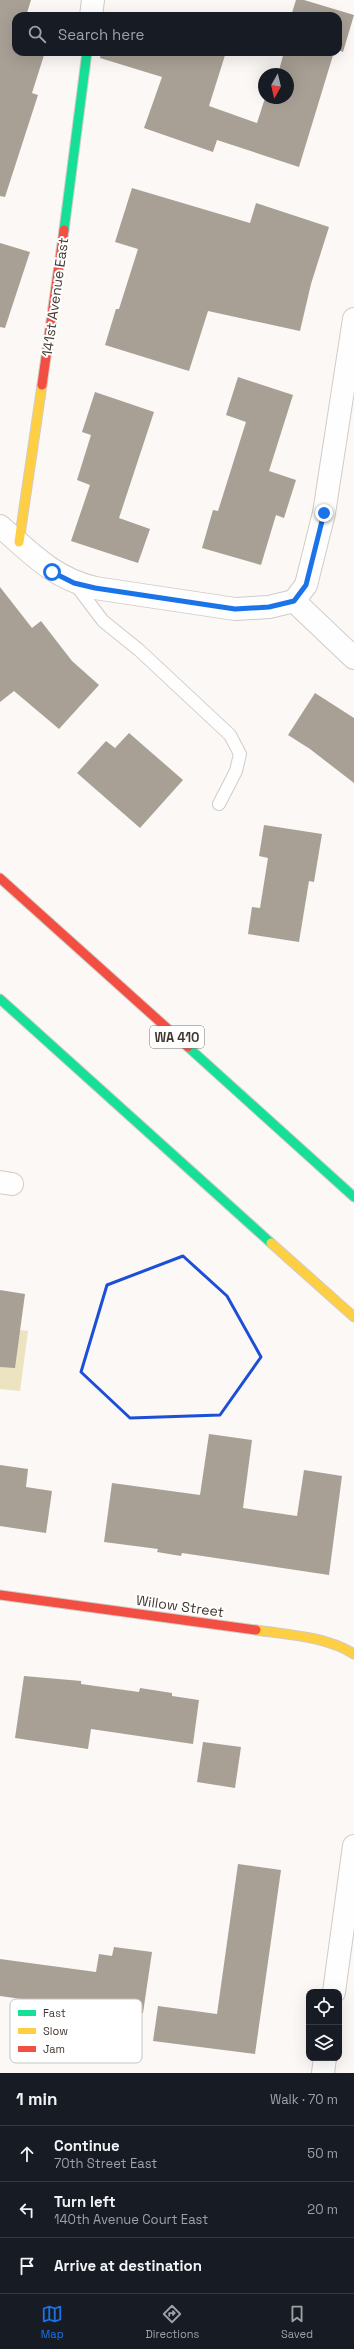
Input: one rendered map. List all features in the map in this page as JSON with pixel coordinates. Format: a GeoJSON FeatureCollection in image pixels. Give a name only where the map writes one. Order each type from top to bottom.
{"type":"FeatureCollection","features":[{"type":"Feature","properties":{"kind":"main road","name":"141st Avenue East"},"geometry":{"type":"LineString","coordinates":[[18,542],[56,289],[86,56]]}},
{"type":"Feature","properties":{"kind":"main road","name":"WA 410"},"geometry":{"type":"LineString","coordinates":[[0,878],[354,1197]]}},
{"type":"Feature","properties":{"kind":"main road"},"geometry":{"type":"LineString","coordinates":[[0,999],[354,1317]]}},
{"type":"Feature","properties":{"kind":"main road","name":"Willow Street"},"geometry":{"type":"LineString","coordinates":[[0,1596],[317,1640],[339,1644],[354,1654]]}},
{"type":"Feature","properties":{"kind":"street"},"geometry":{"type":"LineString","coordinates":[[92,12],[93,0]]}},
{"type":"Feature","properties":{"kind":"street"},"geometry":{"type":"LineString","coordinates":[[0,526],[52,572],[74,583],[95,588],[235,609],[269,607],[294,601],[306,585],[324,513],[354,319]]}},
{"type":"Feature","properties":{"kind":"street"},"geometry":{"type":"LineString","coordinates":[[294,601],[354,658]]}},
{"type":"Feature","properties":{"kind":"street"},"geometry":{"type":"LineString","coordinates":[[334,1989],[354,1846]]}},
{"type":"Feature","properties":{"kind":"street"},"geometry":{"type":"LineString","coordinates":[[323,2073],[325,2061]]}},
{"type":"Feature","properties":{"kind":"lane"},"geometry":{"type":"LineString","coordinates":[[74,583],[104,621],[139,650],[230,735],[240,754],[236,771],[219,804]]}},
{"type":"Feature","properties":{"kind":"highlighted area"},"geometry":{"type":"Polygon","coordinates":[[[183,1256],[227,1296],[261,1357],[220,1415],[130,1418],[81,1372],[107,1285],[183,1256]]]}},
{"type":"Feature","properties":{"kind":"shaded area"},"geometry":{"type":"Polygon","coordinates":[[[3,1328],[28,1331],[20,1391],[0,1389],[0,1347],[3,1328]]]}},
{"type":"Feature","properties":{"kind":"building"},"geometry":{"type":"Polygon","coordinates":[[[0,0],[31,0],[27,12],[12,12],[12,56],[44,56],[32,93],[38,95],[5,197],[0,196],[0,0]]]}},
{"type":"Feature","properties":{"kind":"building"},"geometry":{"type":"Polygon","coordinates":[[[296,0],[304,0],[354,15],[343,52],[342,12],[292,12],[296,0]]]}},
{"type":"Feature","properties":{"kind":"building"},"geometry":{"type":"Polygon","coordinates":[[[100,56],[225,56],[209,106],[257,123],[263,104],[294,104],[294,68],[280,68],[283,56],[333,56],[299,167],[217,140],[213,152],[144,128],[162,77],[100,58],[100,56]]]}},
{"type":"Feature","properties":{"kind":"building"},"geometry":{"type":"Polygon","coordinates":[[[132,188],[250,223],[256,203],[329,227],[311,284],[300,331],[208,311],[189,371],[105,345],[116,309],[119,309],[138,249],[115,242],[132,188]]]}},
{"type":"Feature","properties":{"kind":"building"},"geometry":{"type":"Polygon","coordinates":[[[0,243],[30,252],[5,328],[0,327],[0,243]]]}},
{"type":"Feature","properties":{"kind":"building"},"geometry":{"type":"Polygon","coordinates":[[[238,377],[293,395],[269,471],[296,480],[284,518],[276,515],[261,565],[202,548],[213,510],[218,511],[246,422],[226,415],[238,377]]]}},
{"type":"Feature","properties":{"kind":"building"},"geometry":{"type":"Polygon","coordinates":[[[95,392],[154,412],[119,518],[150,529],[138,563],[71,541],[90,485],[77,480],[91,435],[82,432],[95,392]]]}},
{"type":"Feature","properties":{"kind":"building"},"geometry":{"type":"Polygon","coordinates":[[[0,587],[32,628],[41,621],[72,661],[99,685],[59,729],[14,691],[0,702],[0,587]]]}},
{"type":"Feature","properties":{"kind":"building"},"geometry":{"type":"Polygon","coordinates":[[[315,693],[354,718],[354,783],[310,749],[288,735],[315,693]]]}},
{"type":"Feature","properties":{"kind":"building"},"geometry":{"type":"Polygon","coordinates":[[[129,733],[183,780],[140,828],[77,773],[106,741],[115,748],[129,733]]]}},
{"type":"Feature","properties":{"kind":"building"},"geometry":{"type":"Polygon","coordinates":[[[264,825],[322,834],[314,882],[309,881],[299,942],[248,934],[252,907],[260,908],[268,858],[259,856],[264,825]]]}},
{"type":"Feature","properties":{"kind":"building"},"geometry":{"type":"Polygon","coordinates":[[[0,1290],[25,1294],[15,1368],[0,1367],[0,1290]]]}},
{"type":"Feature","properties":{"kind":"building"},"geometry":{"type":"Polygon","coordinates":[[[209,1434],[252,1440],[243,1508],[297,1516],[304,1470],[342,1476],[329,1575],[182,1553],[181,1556],[157,1552],[158,1549],[104,1542],[112,1483],[200,1495],[209,1434]]]}},
{"type":"Feature","properties":{"kind":"building"},"geometry":{"type":"Polygon","coordinates":[[[0,1465],[28,1469],[26,1487],[52,1491],[46,1533],[0,1526],[0,1465]]]}},
{"type":"Feature","properties":{"kind":"building"},"geometry":{"type":"Polygon","coordinates":[[[24,1676],[81,1681],[81,1684],[139,1692],[140,1688],[172,1693],[172,1696],[199,1700],[193,1744],[91,1729],[88,1749],[15,1738],[24,1676]]]}},
{"type":"Feature","properties":{"kind":"building"},"geometry":{"type":"Polygon","coordinates":[[[203,1742],[241,1747],[235,1788],[197,1782],[203,1742]]]}},
{"type":"Feature","properties":{"kind":"building"},"geometry":{"type":"Polygon","coordinates":[[[238,1864],[281,1870],[255,2054],[153,2041],[158,2006],[217,2014],[238,1864]]]}},
{"type":"Feature","properties":{"kind":"building"},"geometry":{"type":"Polygon","coordinates":[[[114,1947],[152,1952],[143,2013],[142,1999],[22,1999],[0,1996],[0,1959],[96,1972],[99,1954],[112,1956],[114,1947]]]}},
{"type":"Feature","properties":{"kind":"traffic: fast"},"geometry":{"type":"LineString","coordinates":[[64,230],[86,56]]}},
{"type":"Feature","properties":{"kind":"traffic: fast"},"geometry":{"type":"LineString","coordinates":[[0,999],[271,1243]]}},
{"type":"Feature","properties":{"kind":"traffic: fast"},"geometry":{"type":"LineString","coordinates":[[188,1047],[354,1197]]}},
{"type":"Feature","properties":{"kind":"traffic: slow"},"geometry":{"type":"LineString","coordinates":[[19,542],[42,385]]}},
{"type":"Feature","properties":{"kind":"traffic: slow"},"geometry":{"type":"LineString","coordinates":[[271,1243],[354,1317]]}},
{"type":"Feature","properties":{"kind":"traffic: slow"},"geometry":{"type":"LineString","coordinates":[[256,1630],[319,1640],[331,1643],[354,1654]]}},
{"type":"Feature","properties":{"kind":"traffic: jam"},"geometry":{"type":"LineString","coordinates":[[42,385],[64,230]]}},
{"type":"Feature","properties":{"kind":"traffic: jam"},"geometry":{"type":"LineString","coordinates":[[0,878],[188,1047]]}},
{"type":"Feature","properties":{"kind":"traffic: jam"},"geometry":{"type":"LineString","coordinates":[[0,1595],[256,1630]]}},
{"type":"Feature","properties":{"kind":"route"},"geometry":{"type":"LineString","coordinates":[[52,572],[74,583],[95,588],[235,609],[269,607],[294,601],[306,585],[312,567],[324,513]]}}]}
